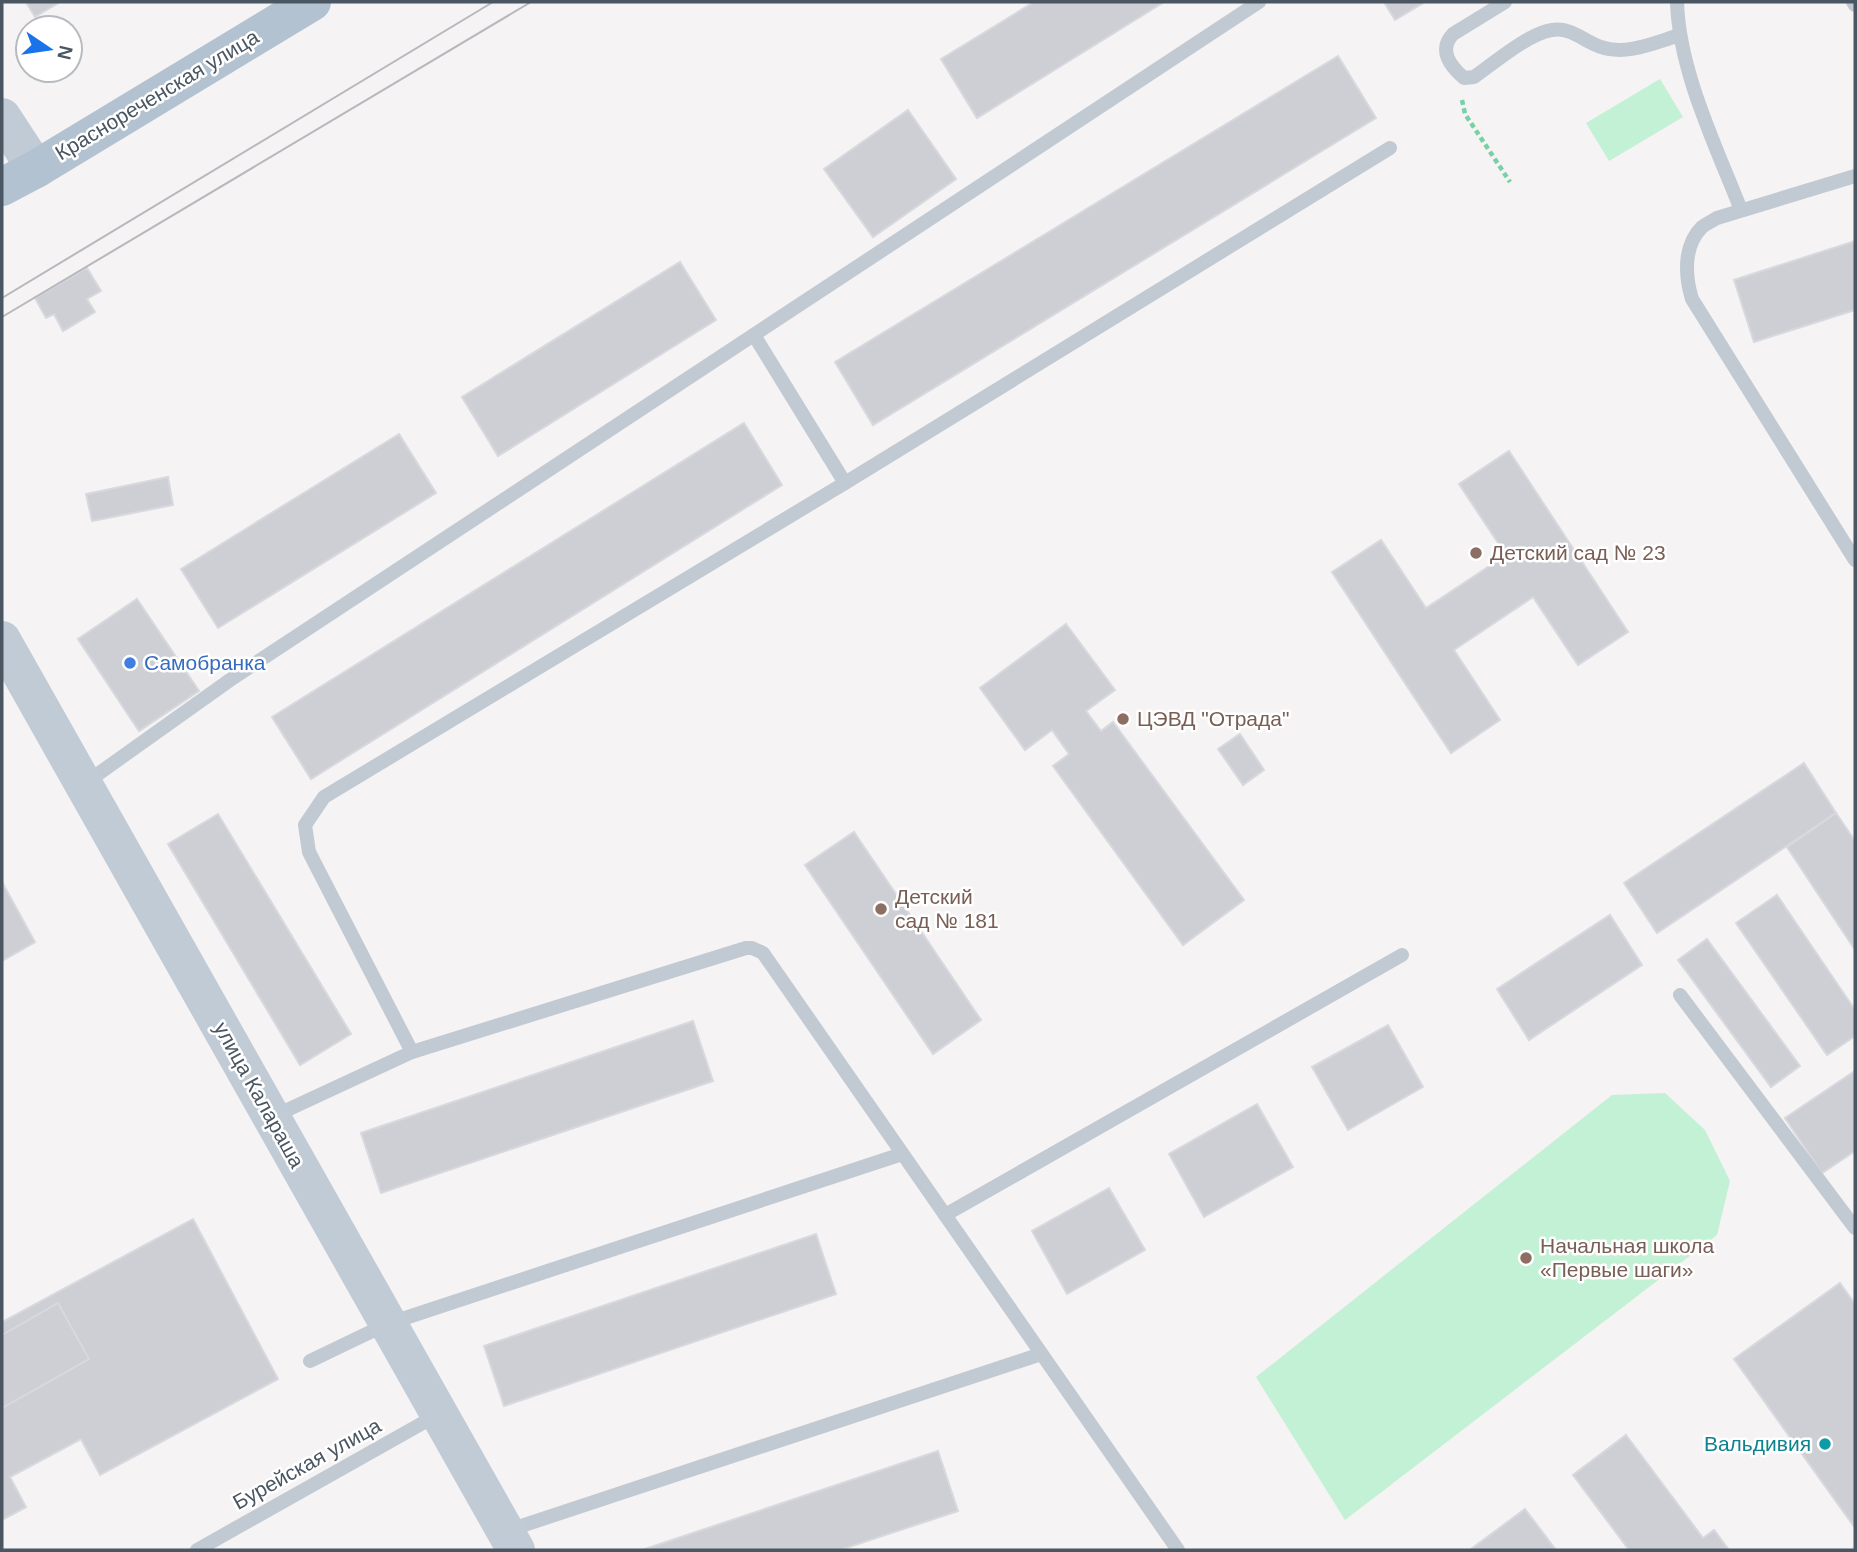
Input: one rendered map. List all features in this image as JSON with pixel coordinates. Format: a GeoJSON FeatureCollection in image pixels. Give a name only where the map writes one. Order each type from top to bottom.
{"type":"FeatureCollection","features":[{"type":"Feature","properties":{"kind":"main road","name":"Краснореченская улица"},"geometry":{"type":"LineString","coordinates":[[2,187],[312,2]]}},
{"type":"Feature","properties":{"kind":"street"},"geometry":{"type":"LineString","coordinates":[[2,117],[36,169]]}},
{"type":"Feature","properties":{"kind":"street","name":"улица Калараша"},"geometry":{"type":"LineString","coordinates":[[2,640],[510,1541]]}},
{"type":"Feature","properties":{"kind":"lane"},"geometry":{"type":"LineString","coordinates":[[83,784],[230,680],[1259,2]]}},
{"type":"Feature","properties":{"kind":"lane"},"geometry":{"type":"LineString","coordinates":[[1505,2],[1448,39],[1446,57],[1464,78],[1474,77],[1530,38],[1549,30],[1562,29],[1576,33],[1601,47],[1616,50],[1630,50],[1680,35]]}},
{"type":"Feature","properties":{"kind":"lane"},"geometry":{"type":"LineString","coordinates":[[1678,2],[1680,35],[1693,86],[1741,211]]}},
{"type":"Feature","properties":{"kind":"lane"},"geometry":{"type":"LineString","coordinates":[[412,1052],[309,852],[304,825],[324,797],[845,483],[1390,148]]}},
{"type":"Feature","properties":{"kind":"lane"},"geometry":{"type":"LineString","coordinates":[[1855,176],[1717,218],[1702,228],[1690,245],[1686,270],[1692,299],[1855,560]]}},
{"type":"Feature","properties":{"kind":"lane"},"geometry":{"type":"LineString","coordinates":[[754,335],[845,483]]}},
{"type":"Feature","properties":{"kind":"lane"},"geometry":{"type":"LineString","coordinates":[[271,1117],[412,1052],[746,948],[763,953],[1178,1550]]}},
{"type":"Feature","properties":{"kind":"lane"},"geometry":{"type":"LineString","coordinates":[[945,1215],[1402,954]]}},
{"type":"Feature","properties":{"kind":"lane"},"geometry":{"type":"LineString","coordinates":[[1680,995],[1855,1228]]}},
{"type":"Feature","properties":{"kind":"lane"},"geometry":{"type":"LineString","coordinates":[[310,1361],[387,1324],[902,1154]]}},
{"type":"Feature","properties":{"kind":"lane"},"geometry":{"type":"LineString","coordinates":[[510,1541],[1041,1354]]}},
{"type":"Feature","properties":{"kind":"lane","name":"Бурейская улица"},"geometry":{"type":"LineString","coordinates":[[197,1550],[439,1414]]}},
{"type":"Feature","properties":{"kind":"path"},"geometry":{"type":"LineString","coordinates":[[1464,78],[1462,93],[1465,114],[1510,182]]}},
{"type":"Feature","properties":{"kind":"green space"},"geometry":{"type":"Polygon","coordinates":[[[1660,79],[1683,117],[1609,161],[1586,123],[1660,79]]]}},
{"type":"Feature","properties":{"kind":"green space"},"geometry":{"type":"Polygon","coordinates":[[[1665,1093],[1705,1130],[1730,1181],[1717,1235],[1345,1520],[1256,1377],[1612,1095],[1665,1093]]]}},
{"type":"Feature","properties":{"kind":"building"},"geometry":{"type":"Polygon","coordinates":[[[26,2],[60,2],[40,14],[33,14],[26,2]]]}},
{"type":"Feature","properties":{"kind":"building"},"geometry":{"type":"Polygon","coordinates":[[[1034,2],[1164,2],[977,118],[941,59],[1034,2]]]}},
{"type":"Feature","properties":{"kind":"building"},"geometry":{"type":"Polygon","coordinates":[[[1384,2],[1425,2],[1395,20],[1384,2]]]}},
{"type":"Feature","properties":{"kind":"building"},"geometry":{"type":"Polygon","coordinates":[[[1338,56],[1376,118],[873,425],[835,362],[1338,56]]]}},
{"type":"Feature","properties":{"kind":"building"},"geometry":{"type":"Polygon","coordinates":[[[908,110],[956,179],[873,237],[824,169],[908,110]]]}},
{"type":"Feature","properties":{"kind":"building"},"geometry":{"type":"Polygon","coordinates":[[[1855,241],[1855,310],[1754,342],[1734,280],[1855,241]]]}},
{"type":"Feature","properties":{"kind":"building"},"geometry":{"type":"Polygon","coordinates":[[[680,262],[716,320],[498,456],[462,397],[680,262]]]}},
{"type":"Feature","properties":{"kind":"building"},"geometry":{"type":"Polygon","coordinates":[[[87,268],[101,291],[87,299],[95,312],[63,331],[54,314],[46,318],[35,298],[87,268]]]}},
{"type":"Feature","properties":{"kind":"building"},"geometry":{"type":"Polygon","coordinates":[[[744,423],[782,485],[311,779],[272,717],[744,423]]]}},
{"type":"Feature","properties":{"kind":"building"},"geometry":{"type":"Polygon","coordinates":[[[399,434],[436,493],[218,628],[181,569],[399,434]]]}},
{"type":"Feature","properties":{"kind":"building"},"geometry":{"type":"Polygon","coordinates":[[[1509,451],[1628,632],[1578,665],[1533,597],[1454,650],[1500,720],[1451,753],[1332,572],[1381,540],[1426,608],[1506,555],[1459,484],[1509,451]]]}},
{"type":"Feature","properties":{"kind":"building"},"geometry":{"type":"Polygon","coordinates":[[[168,477],[173,505],[92,521],[86,494],[168,477]]]}},
{"type":"Feature","properties":{"kind":"building"},"geometry":{"type":"Polygon","coordinates":[[[137,599],[199,691],[139,731],[78,639],[137,599]]]}},
{"type":"Feature","properties":{"kind":"building"},"geometry":{"type":"Polygon","coordinates":[[[1066,624],[1115,690],[1086,711],[1101,731],[1113,722],[1244,900],[1183,945],[1053,766],[1069,754],[1052,730],[1025,750],[980,688],[1066,624]]]}},
{"type":"Feature","properties":{"kind":"building"},"geometry":{"type":"Polygon","coordinates":[[[1240,734],[1264,770],[1243,785],[1218,749],[1240,734]]]}},
{"type":"Feature","properties":{"kind":"building"},"geometry":{"type":"Polygon","coordinates":[[[1804,763],[1836,813],[1657,933],[1624,883],[1804,763]]]}},
{"type":"Feature","properties":{"kind":"building"},"geometry":{"type":"Polygon","coordinates":[[[1836,813],[1855,841],[1855,950],[1787,847],[1836,813]]]}},
{"type":"Feature","properties":{"kind":"building"},"geometry":{"type":"Polygon","coordinates":[[[218,814],[351,1034],[300,1065],[168,844],[218,814]]]}},
{"type":"Feature","properties":{"kind":"building"},"geometry":{"type":"Polygon","coordinates":[[[854,832],[981,1020],[933,1054],[805,865],[854,832]]]}},
{"type":"Feature","properties":{"kind":"building"},"geometry":{"type":"Polygon","coordinates":[[[2,882],[35,942],[2,961],[2,882]]]}},
{"type":"Feature","properties":{"kind":"building"},"geometry":{"type":"Polygon","coordinates":[[[1777,895],[1855,1010],[1855,1036],[1827,1055],[1736,923],[1777,895]]]}},
{"type":"Feature","properties":{"kind":"building"},"geometry":{"type":"Polygon","coordinates":[[[1610,915],[1642,965],[1529,1040],[1497,989],[1610,915]]]}},
{"type":"Feature","properties":{"kind":"building"},"geometry":{"type":"Polygon","coordinates":[[[1707,939],[1800,1066],[1771,1087],[1678,960],[1707,939]]]}},
{"type":"Feature","properties":{"kind":"building"},"geometry":{"type":"Polygon","coordinates":[[[693,1021],[713,1081],[381,1193],[361,1133],[693,1021]]]}},
{"type":"Feature","properties":{"kind":"building"},"geometry":{"type":"Polygon","coordinates":[[[1388,1025],[1423,1087],[1348,1130],[1312,1067],[1388,1025]]]}},
{"type":"Feature","properties":{"kind":"building"},"geometry":{"type":"Polygon","coordinates":[[[1855,1071],[1855,1151],[1822,1173],[1785,1118],[1855,1071]]]}},
{"type":"Feature","properties":{"kind":"building"},"geometry":{"type":"Polygon","coordinates":[[[1257,1104],[1293,1167],[1204,1217],[1169,1154],[1257,1104]]]}},
{"type":"Feature","properties":{"kind":"building"},"geometry":{"type":"Polygon","coordinates":[[[1109,1188],[1145,1250],[1067,1294],[1032,1231],[1109,1188]]]}},
{"type":"Feature","properties":{"kind":"building"},"geometry":{"type":"Polygon","coordinates":[[[193,1219],[278,1379],[100,1475],[81,1439],[10,1477],[26,1507],[2,1520],[2,1322],[193,1219]]]}},
{"type":"Feature","properties":{"kind":"building"},"geometry":{"type":"Polygon","coordinates":[[[816,1234],[836,1294],[504,1406],[484,1346],[816,1234]]]}},
{"type":"Feature","properties":{"kind":"building","name":"Вальдивия"},"geometry":{"type":"Polygon","coordinates":[[[1840,1283],[1855,1304],[1855,1528],[1734,1359],[1840,1283]]]}},
{"type":"Feature","properties":{"kind":"building"},"geometry":{"type":"Polygon","coordinates":[[[58,1303],[89,1359],[2,1408],[2,1335],[58,1303]]]}},
{"type":"Feature","properties":{"kind":"building"},"geometry":{"type":"Polygon","coordinates":[[[1626,1435],[1703,1538],[1714,1530],[1729,1550],[1629,1550],[1573,1475],[1626,1435]]]}},
{"type":"Feature","properties":{"kind":"building"},"geometry":{"type":"Polygon","coordinates":[[[938,1451],[958,1511],[840,1550],[642,1550],[938,1451]]]}},
{"type":"Feature","properties":{"kind":"building"},"geometry":{"type":"Polygon","coordinates":[[[1525,1509],[1556,1550],[1471,1550],[1471,1549],[1525,1509]]]}},
{"type":"Feature","properties":{"kind":"tram line"},"geometry":{"type":"LineString","coordinates":[[2,298],[493,2]]}},
{"type":"Feature","properties":{"kind":"tram line"},"geometry":{"type":"LineString","coordinates":[[2,317],[531,2]]}},
{"type":"Feature","properties":{"kind":"place","name":"Детский сад № 23"},"geometry":{"type":"Point","coordinates":[1476,553]}},
{"type":"Feature","properties":{"kind":"place","name":"Самобранка"},"geometry":{"type":"Point","coordinates":[130,663]}},
{"type":"Feature","properties":{"kind":"place","name":"ЦЭВД \"Отрада\""},"geometry":{"type":"Point","coordinates":[1123,719]}},
{"type":"Feature","properties":{"kind":"place","name":"Детский сад № 181"},"geometry":{"type":"Point","coordinates":[881,909]}},
{"type":"Feature","properties":{"kind":"place","name":"Начальная школа «Первые шаги»"},"geometry":{"type":"Point","coordinates":[1526,1258]}},
{"type":"Feature","properties":{"kind":"place","name":"Вальдивия"},"geometry":{"type":"Point","coordinates":[1825,1444]}}]}
